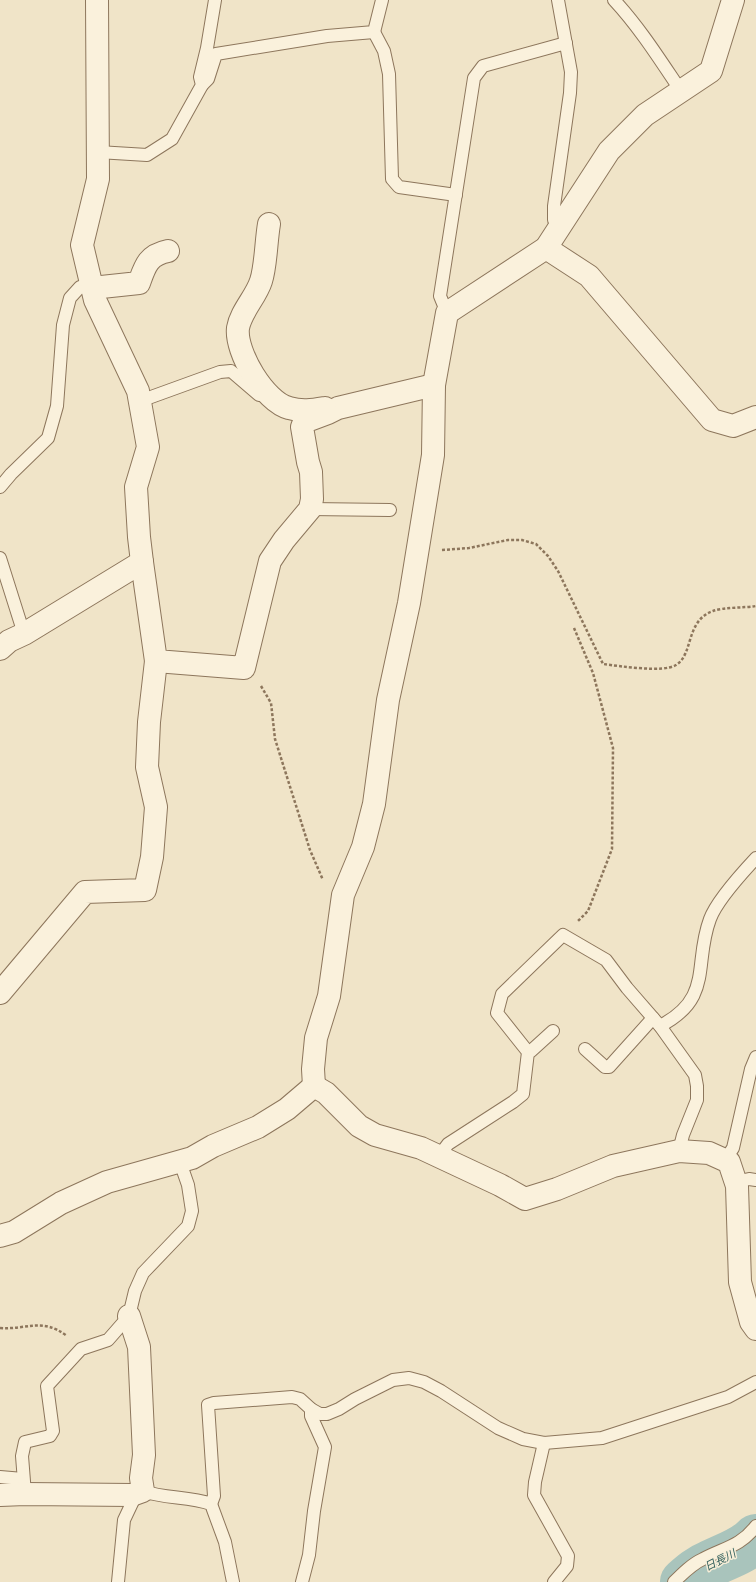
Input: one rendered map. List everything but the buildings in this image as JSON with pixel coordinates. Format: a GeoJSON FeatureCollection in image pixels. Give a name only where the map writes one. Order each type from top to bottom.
{"type":"FeatureCollection","features":[{"type":"Feature","properties":{"kind":"street"},"geometry":{"type":"LineString","coordinates":[[0,993],[85,892],[145,890],[152,857],[156,807],[147,767],[149,722],[156,661],[142,562],[136,488],[148,446],[138,391],[95,300],[82,245],[98,180],[97,0]]}},
{"type":"Feature","properties":{"kind":"street"},"geometry":{"type":"LineString","coordinates":[[314,1086],[313,1069],[316,1038],[329,996],[343,895],[363,847],[374,804],[388,700],[409,603],[433,455],[434,385],[447,313],[546,248],[609,151],[646,115],[711,71],[733,0]]}},
{"type":"Feature","properties":{"kind":"street"},"geometry":{"type":"LineString","coordinates":[[269,224],[261,280],[238,328],[239,344],[258,383],[273,399],[288,408],[307,411],[331,407],[338,408]]}},
{"type":"Feature","properties":{"kind":"street"},"geometry":{"type":"LineString","coordinates":[[546,248],[589,276],[712,420],[733,426],[756,417]]}},
{"type":"Feature","properties":{"kind":"street"},"geometry":{"type":"LineString","coordinates":[[91,286],[139,283],[145,265],[160,253],[168,251]]}},
{"type":"Feature","properties":{"kind":"street"},"geometry":{"type":"LineString","coordinates":[[156,661],[244,668],[270,561],[284,540],[310,509],[312,499],[311,472],[302,427],[304,422],[338,408],[434,385]]}},
{"type":"Feature","properties":{"kind":"street"},"geometry":{"type":"LineString","coordinates":[[0,650],[9,641],[24,634],[142,562]]}},
{"type":"Feature","properties":{"kind":"street"},"geometry":{"type":"LineString","coordinates":[[314,1086],[326,1093],[359,1126],[375,1135],[421,1148],[500,1185],[525,1199],[557,1189],[613,1166],[679,1151],[709,1153],[726,1160],[746,1181],[737,1186],[740,1282],[751,1322],[756,1329]]}},
{"type":"Feature","properties":{"kind":"street"},"geometry":{"type":"LineString","coordinates":[[0,1236],[14,1232],[61,1203],[107,1182],[192,1158],[213,1146],[258,1128],[287,1109],[314,1086]]}},
{"type":"Feature","properties":{"kind":"street"},"geometry":{"type":"LineString","coordinates":[[0,1494],[24,1486],[138,1493],[144,1455],[139,1347],[129,1316]]}},
{"type":"Feature","properties":{"kind":"lane"},"geometry":{"type":"LineString","coordinates":[[202,85],[200,77],[207,48],[215,0]]}},
{"type":"Feature","properties":{"kind":"lane"},"geometry":{"type":"LineString","coordinates":[[382,0],[374,32],[384,51],[389,74],[392,179],[399,187],[456,195]]}},
{"type":"Feature","properties":{"kind":"lane"},"geometry":{"type":"LineString","coordinates":[[558,0],[571,72],[570,93],[554,206],[554,220],[560,226]]}},
{"type":"Feature","properties":{"kind":"lane"},"geometry":{"type":"LineString","coordinates":[[614,0],[625,12],[651,47],[681,91]]}},
{"type":"Feature","properties":{"kind":"lane"},"geometry":{"type":"LineString","coordinates":[[98,152],[147,155],[172,139],[202,85],[208,79],[216,54],[327,36],[374,32]]}},
{"type":"Feature","properties":{"kind":"lane"},"geometry":{"type":"LineString","coordinates":[[447,313],[440,296],[474,78],[483,66],[566,43]]}},
{"type":"Feature","properties":{"kind":"lane"},"geometry":{"type":"LineString","coordinates":[[0,487],[48,438],[57,406],[63,325],[70,298],[80,287],[91,286]]}},
{"type":"Feature","properties":{"kind":"lane"},"geometry":{"type":"LineString","coordinates":[[140,401],[220,372],[231,371],[266,401],[273,399]]}},
{"type":"Feature","properties":{"kind":"lane"},"geometry":{"type":"LineString","coordinates":[[310,509],[390,510]]}},
{"type":"Feature","properties":{"kind":"lane"},"geometry":{"type":"LineString","coordinates":[[0,558],[24,634]]}},
{"type":"Feature","properties":{"kind":"lane"},"geometry":{"type":"LineString","coordinates":[[585,1049],[605,1067],[609,1067],[656,1022],[674,1018],[689,1005],[700,980],[706,935],[710,918],[720,901],[756,858]]}},
{"type":"Feature","properties":{"kind":"lane"},"geometry":{"type":"LineString","coordinates":[[439,1156],[448,1144],[514,1102],[523,1094],[528,1052],[498,1013],[502,994],[563,935],[606,960],[627,988],[656,1022],[695,1075],[698,1086],[697,1100],[683,1135],[679,1151]]}},
{"type":"Feature","properties":{"kind":"lane"},"geometry":{"type":"LineString","coordinates":[[528,1052],[553,1031]]}},
{"type":"Feature","properties":{"kind":"lane"},"geometry":{"type":"LineString","coordinates":[[726,1160],[733,1148],[751,1069],[756,1057]]}},
{"type":"Feature","properties":{"kind":"lane"},"geometry":{"type":"LineString","coordinates":[[0,1477],[24,1486],[22,1456],[25,1442],[50,1436],[53,1431],[47,1386],[81,1349],[108,1340],[129,1316],[135,1291],[143,1273],[188,1226],[192,1210],[188,1185],[180,1162]]}},
{"type":"Feature","properties":{"kind":"lane"},"geometry":{"type":"LineString","coordinates":[[233,1582],[225,1542],[211,1504],[214,1496],[208,1405],[214,1403],[292,1397],[300,1399],[320,1414],[327,1414],[339,1410],[355,1399],[393,1380],[409,1378],[424,1382],[442,1391],[498,1428],[523,1438],[544,1443],[602,1438],[728,1397],[756,1382]]}},
{"type":"Feature","properties":{"kind":"lane"},"geometry":{"type":"LineString","coordinates":[[302,1582],[309,1555],[314,1511],[326,1447],[311,1416],[312,1409]]}},
{"type":"Feature","properties":{"kind":"lane"},"geometry":{"type":"LineString","coordinates":[[544,1443],[535,1482],[534,1495],[568,1556],[567,1566],[554,1582]]}},
{"type":"Feature","properties":{"kind":"lane"},"geometry":{"type":"LineString","coordinates":[[118,1582],[124,1520],[138,1493],[198,1500],[211,1504]]}},
{"type":"Feature","properties":{"kind":"lane"},"geometry":{"type":"LineString","coordinates":[[674,1582],[686,1570],[703,1559],[739,1543],[756,1526]]}},
{"type":"Feature","properties":{"kind":"path"},"geometry":{"type":"LineString","coordinates":[[418,548],[433,550],[469,548],[508,540],[522,540],[536,544],[548,556],[558,571],[604,664],[648,668],[669,668],[678,664],[684,654],[693,630],[700,619],[713,611],[756,606]]}},
{"type":"Feature","properties":{"kind":"path"},"geometry":{"type":"LineString","coordinates":[[563,935],[588,911],[612,849],[613,748],[593,673],[574,628]]}},
{"type":"Feature","properties":{"kind":"path"},"geometry":{"type":"LineString","coordinates":[[244,668],[264,688],[271,703],[275,739],[310,850],[324,882]]}},
{"type":"Feature","properties":{"kind":"path"},"geometry":{"type":"LineString","coordinates":[[0,1328],[33,1324],[48,1326],[64,1334],[81,1349]]}},
{"type":"Feature","properties":{"kind":"waterway","name":"日長川"},"geometry":{"type":"LineString","coordinates":[[684,1582],[693,1574],[740,1550],[756,1538]]}}]}
